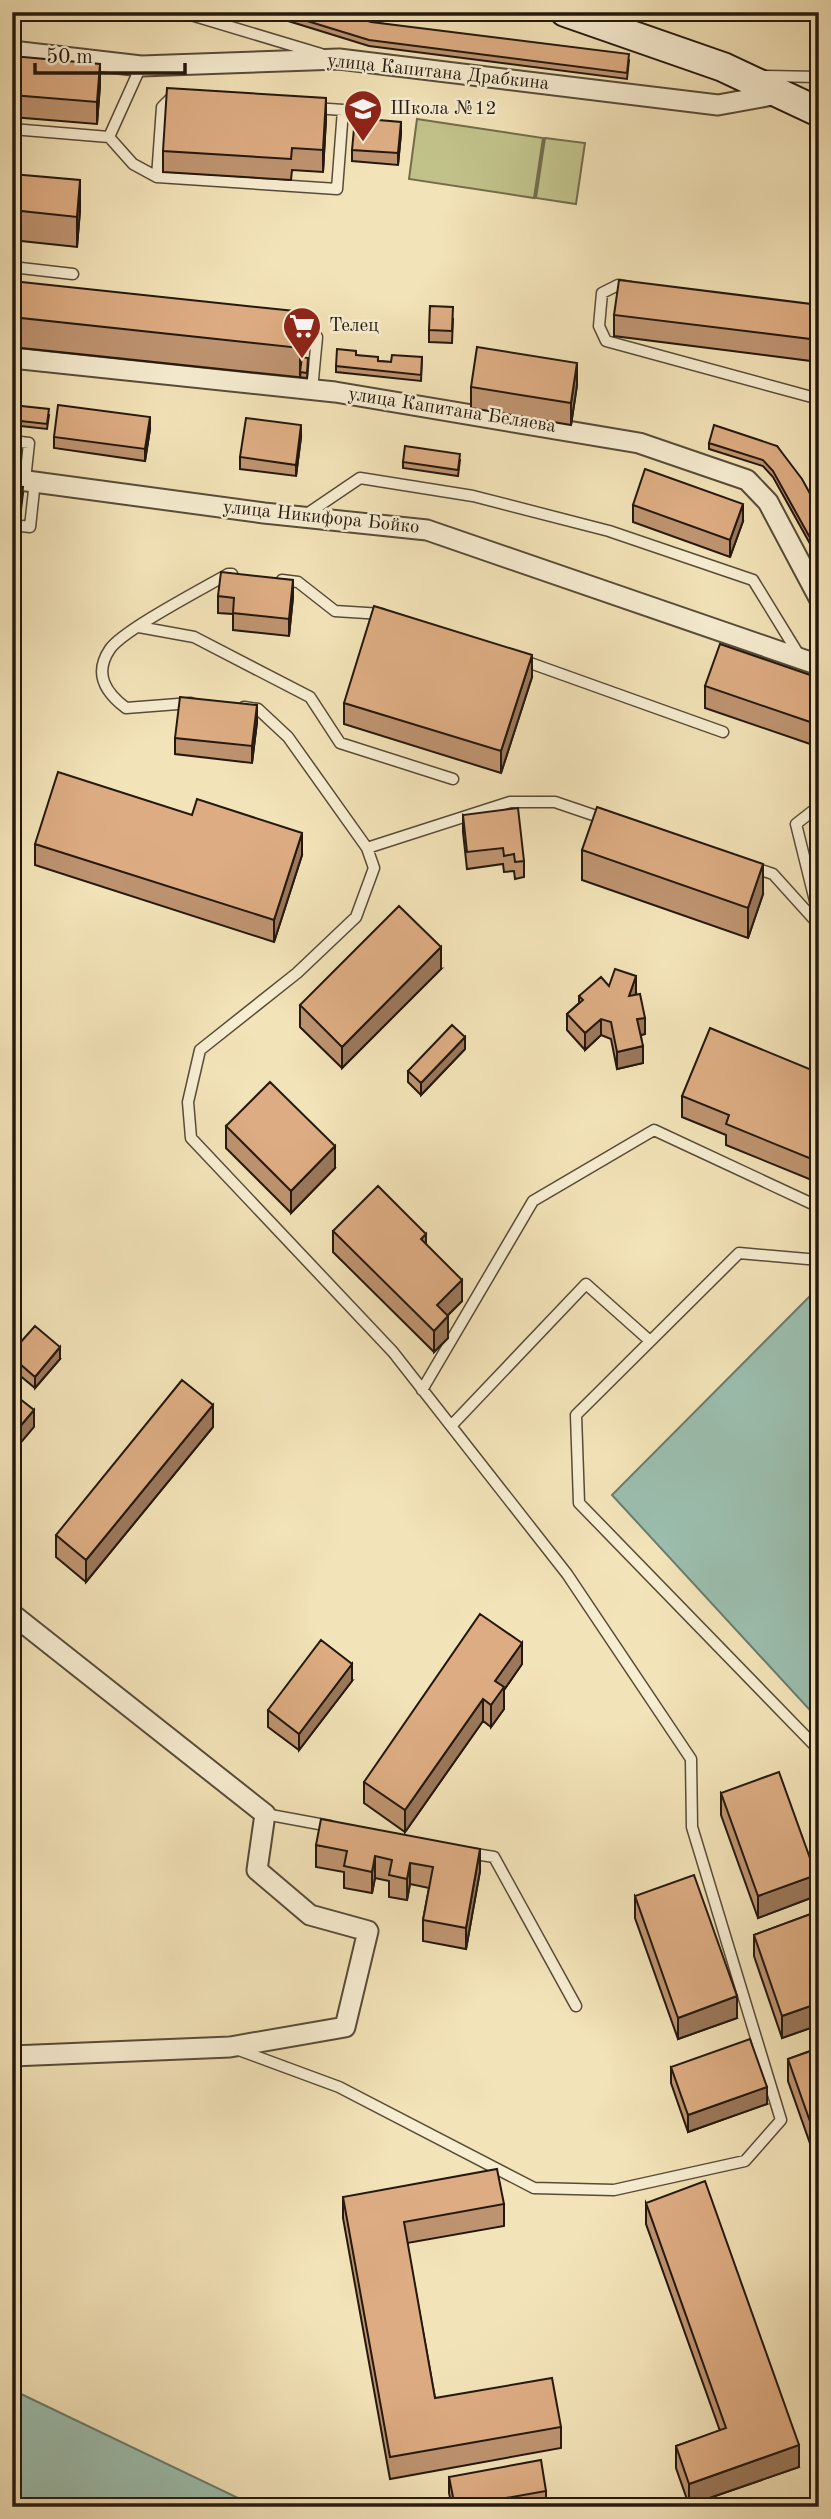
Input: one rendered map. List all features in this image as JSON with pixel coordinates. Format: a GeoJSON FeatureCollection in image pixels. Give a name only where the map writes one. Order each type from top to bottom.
{"type":"FeatureCollection","features":[{"type":"Feature","properties":{"kind":"main road"},"geometry":{"type":"LineString","coordinates":[[567,13],[744,76],[819,112]]}},
{"type":"Feature","properties":{"kind":"street","name":"улица Капитана Драбкина"},"geometry":{"type":"LineString","coordinates":[[12,51],[141,66],[339,59],[718,105],[778,94]]}},
{"type":"Feature","properties":{"kind":"street","name":"улица Капитана Беляева"},"geometry":{"type":"LineString","coordinates":[[12,358],[312,390],[639,443],[747,480],[768,502],[818,595]]}},
{"type":"Feature","properties":{"kind":"street","name":"улица Никифора Бойко"},"geometry":{"type":"LineString","coordinates":[[24,480],[303,517],[427,530],[810,662]]}},
{"type":"Feature","properties":{"kind":"street"},"geometry":{"type":"LineString","coordinates":[[12,1614],[265,1814],[257,1870],[310,1915],[368,1931],[345,2027],[230,2047],[12,2056]]}},
{"type":"Feature","properties":{"kind":"lane"},"geometry":{"type":"LineString","coordinates":[[181,12],[339,59]]}},
{"type":"Feature","properties":{"kind":"lane"},"geometry":{"type":"LineString","coordinates":[[109,137],[141,66]]}},
{"type":"Feature","properties":{"kind":"lane"},"geometry":{"type":"LineString","coordinates":[[744,76],[819,77]]}},
{"type":"Feature","properties":{"kind":"lane"},"geometry":{"type":"LineString","coordinates":[[157,177],[162,107],[170,99],[183,100]]}},
{"type":"Feature","properties":{"kind":"lane"},"geometry":{"type":"LineString","coordinates":[[12,129],[109,137],[134,164],[157,177],[337,188],[343,110],[301,107]]}},
{"type":"Feature","properties":{"kind":"lane"},"geometry":{"type":"LineString","coordinates":[[12,267],[72,274]]}},
{"type":"Feature","properties":{"kind":"lane"},"geometry":{"type":"LineString","coordinates":[[645,288],[618,285],[602,293],[598,326],[606,341],[819,399]]}},
{"type":"Feature","properties":{"kind":"lane"},"geometry":{"type":"LineString","coordinates":[[276,333],[317,337],[312,390]]}},
{"type":"Feature","properties":{"kind":"lane"},"geometry":{"type":"LineString","coordinates":[[12,441],[29,443],[24,480],[30,527],[12,525]]}},
{"type":"Feature","properties":{"kind":"lane"},"geometry":{"type":"LineString","coordinates":[[303,517],[360,478],[473,496],[609,531],[753,580],[810,662]]}},
{"type":"Feature","properties":{"kind":"lane"},"geometry":{"type":"LineString","coordinates":[[202,703],[126,708],[109,695],[102,672],[110,649],[139,627],[228,574],[239,575]]}},
{"type":"Feature","properties":{"kind":"lane"},"geometry":{"type":"LineString","coordinates":[[275,579],[298,582],[335,611],[391,614]]}},
{"type":"Feature","properties":{"kind":"lane"},"geometry":{"type":"LineString","coordinates":[[139,627],[194,637],[310,697],[340,743],[453,779]]}},
{"type":"Feature","properties":{"kind":"lane"},"geometry":{"type":"LineString","coordinates":[[506,655],[723,732]]}},
{"type":"Feature","properties":{"kind":"lane"},"geometry":{"type":"LineString","coordinates":[[230,2047],[339,2087],[534,2188],[614,2190],[745,2161],[781,2120],[692,1827],[691,1759],[567,1574],[393,1352],[191,1138],[188,1102],[200,1050],[297,973],[356,917],[374,867],[367,848],[288,737],[258,709],[235,706]]}},
{"type":"Feature","properties":{"kind":"lane"},"geometry":{"type":"LineString","coordinates":[[367,848],[509,802],[555,803],[619,824]]}},
{"type":"Feature","properties":{"kind":"lane"},"geometry":{"type":"LineString","coordinates":[[819,806],[796,824],[819,917]]}},
{"type":"Feature","properties":{"kind":"lane"},"geometry":{"type":"LineString","coordinates":[[734,861],[773,874],[819,925]]}},
{"type":"Feature","properties":{"kind":"lane"},"geometry":{"type":"LineString","coordinates":[[422,1390],[533,1201],[654,1130],[819,1207]]}},
{"type":"Feature","properties":{"kind":"lane"},"geometry":{"type":"LineString","coordinates":[[819,1260],[739,1253],[576,1415],[579,1503],[819,1751]]}},
{"type":"Feature","properties":{"kind":"lane"},"geometry":{"type":"LineString","coordinates":[[451,1426],[586,1284],[650,1341]]}},
{"type":"Feature","properties":{"kind":"lane"},"geometry":{"type":"LineString","coordinates":[[265,1814],[346,1829]]}},
{"type":"Feature","properties":{"kind":"lane"},"geometry":{"type":"LineString","coordinates":[[454,1850],[494,1857],[576,2006]]}},
{"type":"Feature","properties":{"kind":"green space"},"geometry":{"type":"Polygon","coordinates":[[[417,119],[543,138],[534,198],[409,179],[417,119]]]}},
{"type":"Feature","properties":{"kind":"green space"},"geometry":{"type":"Polygon","coordinates":[[[545,138],[585,143],[576,204],[536,198],[545,138]]]}},
{"type":"Feature","properties":{"kind":"shaded area"},"geometry":{"type":"Polygon","coordinates":[[[819,1287],[819,1720],[612,1495],[819,1287]]]}},
{"type":"Feature","properties":{"kind":"shaded area"},"geometry":{"type":"Polygon","coordinates":[[[12,2389],[19,2393],[257,2507],[12,2507],[12,2389]]]}},
{"type":"Feature","properties":{"kind":"building"},"geometry":{"type":"Polygon","coordinates":[[[278,12],[340,12],[371,22],[629,54],[627,73],[369,40],[278,12]]]}},
{"type":"Feature","properties":{"kind":"building"},"geometry":{"type":"Polygon","coordinates":[[[12,56],[100,64],[97,102],[12,95],[12,56]]]}},
{"type":"Feature","properties":{"kind":"building"},"geometry":{"type":"Polygon","coordinates":[[[167,88],[326,98],[323,150],[292,148],[291,159],[163,151],[167,88]]]}},
{"type":"Feature","properties":{"kind":"building"},"geometry":{"type":"Polygon","coordinates":[[[355,118],[401,122],[398,153],[352,150],[355,118]]]}},
{"type":"Feature","properties":{"kind":"building"},"geometry":{"type":"Polygon","coordinates":[[[12,174],[80,180],[77,217],[12,210],[12,174]]]}},
{"type":"Feature","properties":{"kind":"building"},"geometry":{"type":"Polygon","coordinates":[[[619,280],[819,305],[819,340],[614,315],[619,280]]]}},
{"type":"Feature","properties":{"kind":"building"},"geometry":{"type":"Polygon","coordinates":[[[12,281],[304,312],[300,348],[12,317],[12,281]]]}},
{"type":"Feature","properties":{"kind":"building"},"geometry":{"type":"Polygon","coordinates":[[[430,306],[453,307],[452,331],[429,330],[430,306]]]}},
{"type":"Feature","properties":{"kind":"building"},"geometry":{"type":"Polygon","coordinates":[[[477,347],[577,363],[571,403],[471,387],[477,347]]]}},
{"type":"Feature","properties":{"kind":"building"},"geometry":{"type":"Polygon","coordinates":[[[337,349],[356,351],[356,355],[378,357],[378,361],[391,362],[392,355],[422,357],[421,375],[336,366],[337,349]]]}},
{"type":"Feature","properties":{"kind":"building"},"geometry":{"type":"Polygon","coordinates":[[[302,357],[308,358],[307,373],[300,372],[302,357]]]}},
{"type":"Feature","properties":{"kind":"building"},"geometry":{"type":"Polygon","coordinates":[[[12,405],[49,409],[47,424],[12,420],[12,405]]]}},
{"type":"Feature","properties":{"kind":"building"},"geometry":{"type":"Polygon","coordinates":[[[58,405],[150,417],[145,449],[54,437],[58,405]]]}},
{"type":"Feature","properties":{"kind":"building"},"geometry":{"type":"Polygon","coordinates":[[[246,418],[301,425],[296,465],[240,457],[246,418]]]}},
{"type":"Feature","properties":{"kind":"building"},"geometry":{"type":"Polygon","coordinates":[[[714,425],[777,446],[802,479],[819,510],[819,554],[773,471],[763,460],[709,443],[714,425]]]}},
{"type":"Feature","properties":{"kind":"building"},"geometry":{"type":"Polygon","coordinates":[[[405,446],[460,454],[458,470],[403,462],[405,446]]]}},
{"type":"Feature","properties":{"kind":"building"},"geometry":{"type":"Polygon","coordinates":[[[645,469],[743,504],[730,540],[633,505],[645,469]]]}},
{"type":"Feature","properties":{"kind":"building"},"geometry":{"type":"Polygon","coordinates":[[[12,486],[23,487],[20,513],[12,512],[12,486]]]}},
{"type":"Feature","properties":{"kind":"building"},"geometry":{"type":"Polygon","coordinates":[[[221,572],[293,580],[289,619],[233,613],[234,598],[218,596],[221,572]]]}},
{"type":"Feature","properties":{"kind":"building"},"geometry":{"type":"Polygon","coordinates":[[[374,606],[532,655],[501,751],[344,703],[374,606]]]}},
{"type":"Feature","properties":{"kind":"building"},"geometry":{"type":"Polygon","coordinates":[[[720,644],[819,678],[819,725],[705,686],[720,644]]]}},
{"type":"Feature","properties":{"kind":"building"},"geometry":{"type":"Polygon","coordinates":[[[180,697],[257,705],[252,746],[175,738],[180,697]]]}},
{"type":"Feature","properties":{"kind":"building"},"geometry":{"type":"Polygon","coordinates":[[[58,772],[192,815],[197,799],[302,833],[274,920],[35,844],[58,772]]]}},
{"type":"Feature","properties":{"kind":"building"},"geometry":{"type":"Polygon","coordinates":[[[597,807],[763,864],[748,908],[582,850],[597,807]]]}},
{"type":"Feature","properties":{"kind":"building"},"geometry":{"type":"Polygon","coordinates":[[[518,808],[524,861],[515,862],[514,854],[504,856],[503,848],[467,852],[463,815],[518,808]]]}},
{"type":"Feature","properties":{"kind":"building"},"geometry":{"type":"Polygon","coordinates":[[[399,906],[441,947],[342,1047],[300,1005],[399,906]]]}},
{"type":"Feature","properties":{"kind":"building"},"geometry":{"type":"Polygon","coordinates":[[[615,969],[636,976],[629,996],[640,994],[645,1018],[637,1019],[643,1046],[617,1052],[611,1022],[601,1019],[585,1033],[567,1014],[583,1000],[579,996],[601,977],[609,986],[615,969]]]}},
{"type":"Feature","properties":{"kind":"building"},"geometry":{"type":"Polygon","coordinates":[[[452,1025],[465,1037],[421,1083],[408,1071],[452,1025]]]}},
{"type":"Feature","properties":{"kind":"building"},"geometry":{"type":"Polygon","coordinates":[[[710,1028],[819,1073],[819,1162],[726,1124],[729,1115],[682,1096],[710,1028]]]}},
{"type":"Feature","properties":{"kind":"building"},"geometry":{"type":"Polygon","coordinates":[[[270,1082],[335,1146],[291,1191],[226,1126],[270,1082]]]}},
{"type":"Feature","properties":{"kind":"building"},"geometry":{"type":"Polygon","coordinates":[[[378,1186],[426,1234],[421,1239],[462,1280],[437,1305],[448,1316],[434,1331],[333,1231],[378,1186]]]}},
{"type":"Feature","properties":{"kind":"building"},"geometry":{"type":"Polygon","coordinates":[[[35,1326],[60,1347],[35,1377],[12,1357],[12,1352],[35,1326]]]}},
{"type":"Feature","properties":{"kind":"building"},"geometry":{"type":"Polygon","coordinates":[[[182,1380],[213,1405],[86,1560],[56,1535],[182,1380]]]}},
{"type":"Feature","properties":{"kind":"building"},"geometry":{"type":"Polygon","coordinates":[[[15,1395],[34,1410],[12,1436],[12,1398],[15,1395]]]}},
{"type":"Feature","properties":{"kind":"building"},"geometry":{"type":"Polygon","coordinates":[[[480,1614],[522,1643],[495,1681],[504,1687],[491,1705],[483,1699],[405,1810],[364,1782],[480,1614]]]}},
{"type":"Feature","properties":{"kind":"building"},"geometry":{"type":"Polygon","coordinates":[[[321,1640],[352,1664],[299,1734],[268,1710],[321,1640]]]}},
{"type":"Feature","properties":{"kind":"building"},"geometry":{"type":"Polygon","coordinates":[[[779,1772],[816,1875],[758,1896],[721,1793],[779,1772]]]}},
{"type":"Feature","properties":{"kind":"building"},"geometry":{"type":"Polygon","coordinates":[[[321,1819],[480,1849],[466,1928],[423,1920],[433,1867],[410,1863],[407,1879],[389,1875],[392,1860],[375,1856],[372,1872],[344,1866],[347,1851],[316,1845],[321,1819]]]}},
{"type":"Feature","properties":{"kind":"building"},"geometry":{"type":"Polygon","coordinates":[[[694,1875],[737,1996],[678,2018],[635,1896],[694,1875]]]}},
{"type":"Feature","properties":{"kind":"building"},"geometry":{"type":"Polygon","coordinates":[[[819,1911],[819,2003],[782,2016],[754,1935],[819,1911]]]}},
{"type":"Feature","properties":{"kind":"building"},"geometry":{"type":"Polygon","coordinates":[[[750,2039],[767,2087],[688,2115],[671,2067],[750,2039]]]}},
{"type":"Feature","properties":{"kind":"building"},"geometry":{"type":"Polygon","coordinates":[[[819,2048],[819,2147],[788,2059],[819,2048]]]}},
{"type":"Feature","properties":{"kind":"building"},"geometry":{"type":"Polygon","coordinates":[[[497,2169],[504,2204],[404,2222],[435,2398],[552,2378],[561,2427],[390,2457],[343,2197],[497,2169]]]}},
{"type":"Feature","properties":{"kind":"building"},"geometry":{"type":"Polygon","coordinates":[[[705,2181],[799,2445],[689,2484],[676,2446],[726,2428],[646,2203],[705,2181]]]}},
{"type":"Feature","properties":{"kind":"building"},"geometry":{"type":"Polygon","coordinates":[[[541,2460],[546,2491],[455,2507],[449,2477],[541,2460]]]}},
{"type":"Feature","properties":{"kind":"place","name":"Школа №12"},"geometry":{"type":"Point","coordinates":[363,143]}},
{"type":"Feature","properties":{"kind":"place","name":"Телец"},"geometry":{"type":"Point","coordinates":[302,360]}}]}
